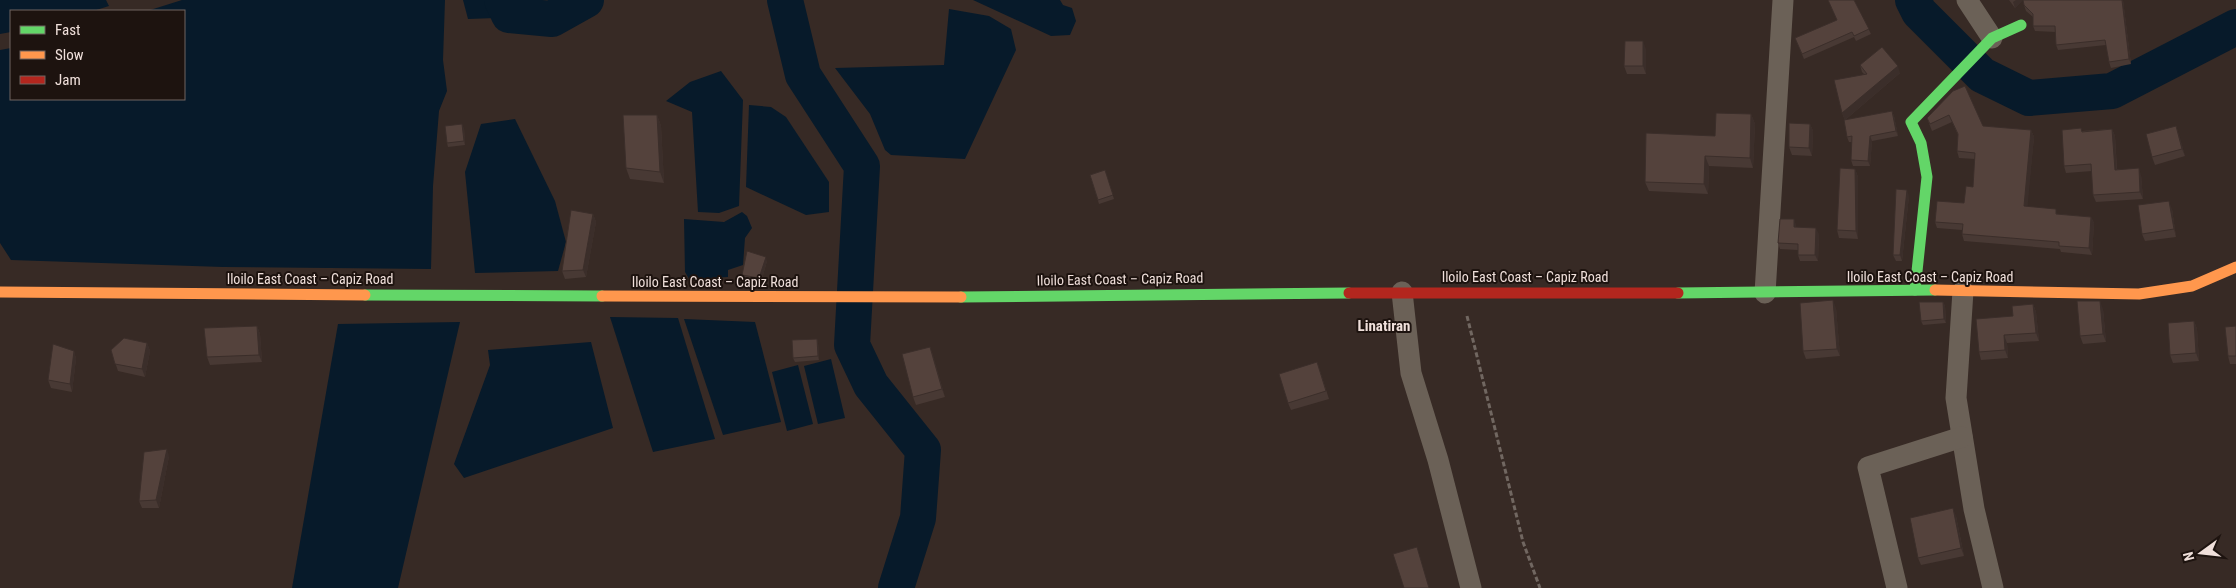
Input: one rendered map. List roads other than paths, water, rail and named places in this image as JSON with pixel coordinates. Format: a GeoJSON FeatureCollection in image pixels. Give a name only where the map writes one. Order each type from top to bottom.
{"type":"FeatureCollection","features":[{"type":"Feature","properties":{"kind":"main road"},"geometry":{"type":"LineString","coordinates":[[1915,290],[1927,177],[1921,143],[1911,122],[1992,38],[2021,25]]}},
{"type":"Feature","properties":{"kind":"main road","name":"Iloilo East Coast – Capiz Road"},"geometry":{"type":"LineString","coordinates":[[0,292],[824,298],[1402,292],[1765,293],[1915,290],[2139,294],[2192,286],[2236,267]]}},
{"type":"Feature","properties":{"kind":"street"},"geometry":{"type":"LineString","coordinates":[[1765,293],[1783,0]]}},
{"type":"Feature","properties":{"kind":"street"},"geometry":{"type":"LineString","coordinates":[[1967,0],[1992,38]]}},
{"type":"Feature","properties":{"kind":"street"},"geometry":{"type":"LineString","coordinates":[[1962,291],[1956,398],[1974,509],[1993,588]]}},
{"type":"Feature","properties":{"kind":"street"},"geometry":{"type":"LineString","coordinates":[[1402,292],[1411,373],[1438,460],[1471,588]]}},
{"type":"Feature","properties":{"kind":"street"},"geometry":{"type":"LineString","coordinates":[[1897,588],[1868,466],[1962,437]]}},
{"type":"Feature","properties":{"kind":"water"},"geometry":{"type":"Polygon","coordinates":[[[0,0],[106,0],[109,6],[96,10],[10,10],[10,32],[0,34],[0,0]]]}},
{"type":"Feature","properties":{"kind":"water"},"geometry":{"type":"Polygon","coordinates":[[[182,0],[445,0],[443,60],[447,91],[439,111],[433,186],[431,269],[223,267],[11,260],[0,243],[0,50],[10,48],[10,100],[185,100],[185,10],[150,10],[182,0]]]}},
{"type":"Feature","properties":{"kind":"water"},"geometry":{"type":"Polygon","coordinates":[[[463,0],[489,0],[496,18],[468,19],[463,0]]]}},
{"type":"Feature","properties":{"kind":"water"},"geometry":{"type":"Polygon","coordinates":[[[973,0],[1060,0],[1063,5],[1072,8],[1076,21],[1070,35],[1051,36],[973,0]]]}},
{"type":"Feature","properties":{"kind":"water"},"geometry":{"type":"Polygon","coordinates":[[[949,9],[989,16],[1011,29],[1016,50],[965,159],[891,155],[885,150],[870,114],[835,68],[944,65],[949,9]]]}},
{"type":"Feature","properties":{"kind":"water"},"geometry":{"type":"Polygon","coordinates":[[[721,71],[743,100],[739,206],[719,213],[698,212],[692,112],[666,101],[690,82],[721,71]]]}},
{"type":"Feature","properties":{"kind":"water"},"geometry":{"type":"Polygon","coordinates":[[[749,105],[771,107],[786,117],[829,182],[829,212],[806,215],[746,187],[749,105]]]}},
{"type":"Feature","properties":{"kind":"water"},"geometry":{"type":"Polygon","coordinates":[[[515,119],[555,201],[566,242],[558,271],[475,273],[465,172],[481,124],[515,119]]]}},
{"type":"Feature","properties":{"kind":"water"},"geometry":{"type":"Polygon","coordinates":[[[742,212],[747,216],[752,228],[745,238],[743,265],[728,270],[728,277],[689,279],[685,272],[684,219],[724,222],[742,212]]]}},
{"type":"Feature","properties":{"kind":"water"},"geometry":{"type":"Polygon","coordinates":[[[610,317],[678,318],[715,439],[653,452],[610,317]]]}},
{"type":"Feature","properties":{"kind":"water"},"geometry":{"type":"Polygon","coordinates":[[[684,319],[755,322],[781,422],[723,435],[684,319]]]}},
{"type":"Feature","properties":{"kind":"water"},"geometry":{"type":"Polygon","coordinates":[[[460,322],[398,588],[292,588],[338,324],[460,322]]]}},
{"type":"Feature","properties":{"kind":"water"},"geometry":{"type":"Polygon","coordinates":[[[591,342],[613,428],[464,478],[454,464],[490,365],[488,350],[591,342]]]}},
{"type":"Feature","properties":{"kind":"water"},"geometry":{"type":"Polygon","coordinates":[[[831,359],[845,418],[818,424],[804,366],[831,359]]]}},
{"type":"Feature","properties":{"kind":"water"},"geometry":{"type":"Polygon","coordinates":[[[798,365],[813,424],[787,431],[772,372],[798,365]]]}},
{"type":"Feature","properties":{"kind":"waterway"},"geometry":{"type":"LineString","coordinates":[[502,0],[509,15],[552,19],[586,0]]}},
{"type":"Feature","properties":{"kind":"waterway"},"geometry":{"type":"LineString","coordinates":[[785,0],[803,75],[862,166],[852,345],[871,385],[923,450],[918,518],[896,588]]}},
{"type":"Feature","properties":{"kind":"waterway"},"geometry":{"type":"LineString","coordinates":[[1913,0],[1919,12],[1982,75],[2029,98],[2112,91],[2236,27]]}},
{"type":"Feature","properties":{"kind":"district","name":"Linatiran"},"geometry":{"type":"Point","coordinates":[1384,326]}}]}
